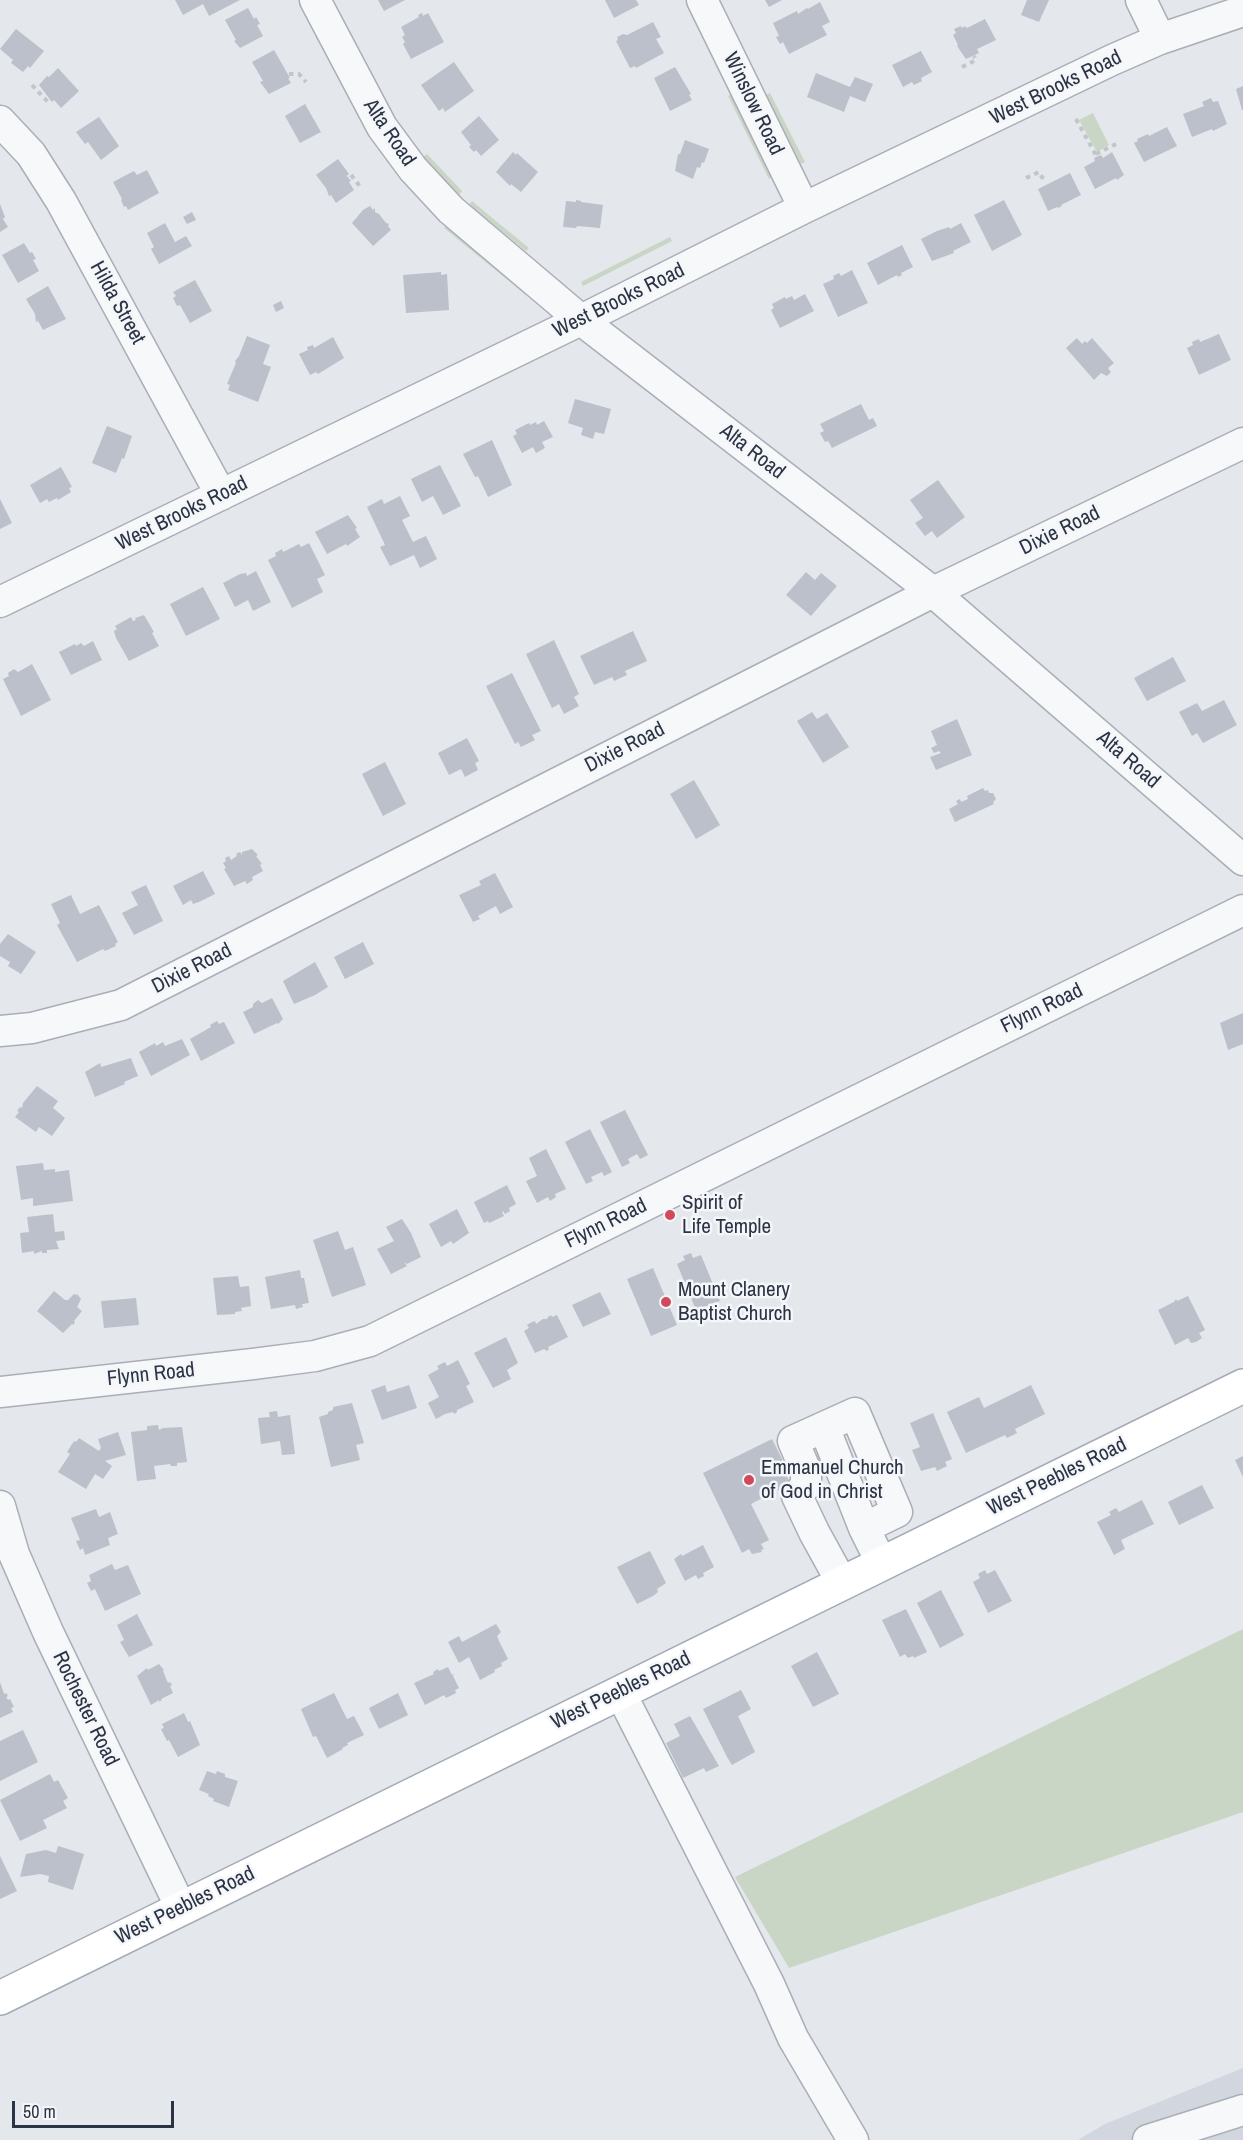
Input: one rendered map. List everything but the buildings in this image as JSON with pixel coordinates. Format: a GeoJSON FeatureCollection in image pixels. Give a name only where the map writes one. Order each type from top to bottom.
{"type":"FeatureCollection","features":[{"type":"Feature","properties":{"kind":"main road","name":"West Peebles Road"},"geometry":{"type":"LineString","coordinates":[[0,1998],[1243,1386]]}},
{"type":"Feature","properties":{"kind":"street","name":"Alta Road"},"geometry":{"type":"LineString","coordinates":[[315,0],[373,111],[413,169],[451,210],[582,320],[933,592],[1243,860]]}},
{"type":"Feature","properties":{"kind":"street","name":"Winslow Road"},"geometry":{"type":"LineString","coordinates":[[702,0],[804,208]]}},
{"type":"Feature","properties":{"kind":"street"},"geometry":{"type":"LineString","coordinates":[[1141,0],[1160,39]]}},
{"type":"Feature","properties":{"kind":"street","name":"West Brooks Road"},"geometry":{"type":"LineString","coordinates":[[0,602],[582,320],[804,208],[1112,60],[1160,39],[1243,11]]}},
{"type":"Feature","properties":{"kind":"street","name":"Hilda Street"},"geometry":{"type":"LineString","coordinates":[[0,121],[31,154],[61,201],[221,495]]}},
{"type":"Feature","properties":{"kind":"street","name":"Dixie Road"},"geometry":{"type":"LineString","coordinates":[[0,1030],[32,1028],[121,1005],[933,592],[1243,443]]}},
{"type":"Feature","properties":{"kind":"street","name":"Flynn Road"},"geometry":{"type":"LineString","coordinates":[[0,1392],[315,1356],[370,1341],[1243,910]]}},
{"type":"Feature","properties":{"kind":"street"},"geometry":{"type":"LineString","coordinates":[[842,1584],[797,1496],[806,1485],[806,1471],[793,1441],[855,1413],[897,1512],[864,1528],[882,1564]]}},
{"type":"Feature","properties":{"kind":"street","name":"Rochester Road"},"geometry":{"type":"LineString","coordinates":[[0,1506],[14,1554],[48,1632],[181,1908]]}},
{"type":"Feature","properties":{"kind":"street"},"geometry":{"type":"LineString","coordinates":[[620,1692],[769,1984],[793,2038],[853,2140]]}},
{"type":"Feature","properties":{"kind":"street"},"geometry":{"type":"LineString","coordinates":[[1148,2140],[1243,2110]]}},
{"type":"Feature","properties":{"kind":"path"},"geometry":{"type":"LineString","coordinates":[[962,67],[976,60],[974,56]]}},
{"type":"Feature","properties":{"kind":"path"},"geometry":{"type":"LineString","coordinates":[[289,74],[299,74],[306,82]]}},
{"type":"Feature","properties":{"kind":"path"},"geometry":{"type":"LineString","coordinates":[[32,85],[48,102]]}},
{"type":"Feature","properties":{"kind":"path"},"geometry":{"type":"LineString","coordinates":[[1076,119],[1096,156],[1116,144]]}},
{"type":"Feature","properties":{"kind":"path"},"geometry":{"type":"LineString","coordinates":[[1026,178],[1039,172],[1045,182]]}},
{"type":"Feature","properties":{"kind":"path"},"geometry":{"type":"LineString","coordinates":[[351,175],[362,189]]}},
{"type":"Feature","properties":{"kind":"shaded area"},"geometry":{"type":"Polygon","coordinates":[[[1243,2068],[1243,2140],[1078,2140],[1105,2124],[1243,2068]]]}},
{"type":"Feature","properties":{"kind":"green space"},"geometry":{"type":"Polygon","coordinates":[[[770,93],[805,162],[801,164],[766,95],[770,93]]]}},
{"type":"Feature","properties":{"kind":"green space"},"geometry":{"type":"Polygon","coordinates":[[[732,94],[774,177],[769,179],[728,96],[732,94]]]}},
{"type":"Feature","properties":{"kind":"green space"},"geometry":{"type":"Polygon","coordinates":[[[1093,113],[1109,145],[1097,152],[1079,120],[1093,113]]]}},
{"type":"Feature","properties":{"kind":"green space"},"geometry":{"type":"Polygon","coordinates":[[[427,154],[462,191],[459,195],[423,157],[427,154]]]}},
{"type":"Feature","properties":{"kind":"green space"},"geometry":{"type":"Polygon","coordinates":[[[472,201],[529,248],[526,251],[469,205],[472,201]]]}},
{"type":"Feature","properties":{"kind":"green space"},"geometry":{"type":"Polygon","coordinates":[[[447,225],[529,292],[526,295],[444,228],[447,225]]]}},
{"type":"Feature","properties":{"kind":"green space"},"geometry":{"type":"Polygon","coordinates":[[[670,237],[672,241],[583,286],[581,282],[670,237]]]}},
{"type":"Feature","properties":{"kind":"green space"},"geometry":{"type":"Polygon","coordinates":[[[1243,1629],[1243,1812],[789,1968],[735,1877],[1243,1629]]]}},
{"type":"Feature","properties":{"kind":"place","name":"Spirit of Life Temple"},"geometry":{"type":"Point","coordinates":[670,1215]}},
{"type":"Feature","properties":{"kind":"place","name":"Mount Clanery Baptist Church"},"geometry":{"type":"Point","coordinates":[666,1302]}},
{"type":"Feature","properties":{"kind":"place","name":"Emmanuel Church of God in Christ"},"geometry":{"type":"Point","coordinates":[749,1480]}}]}
